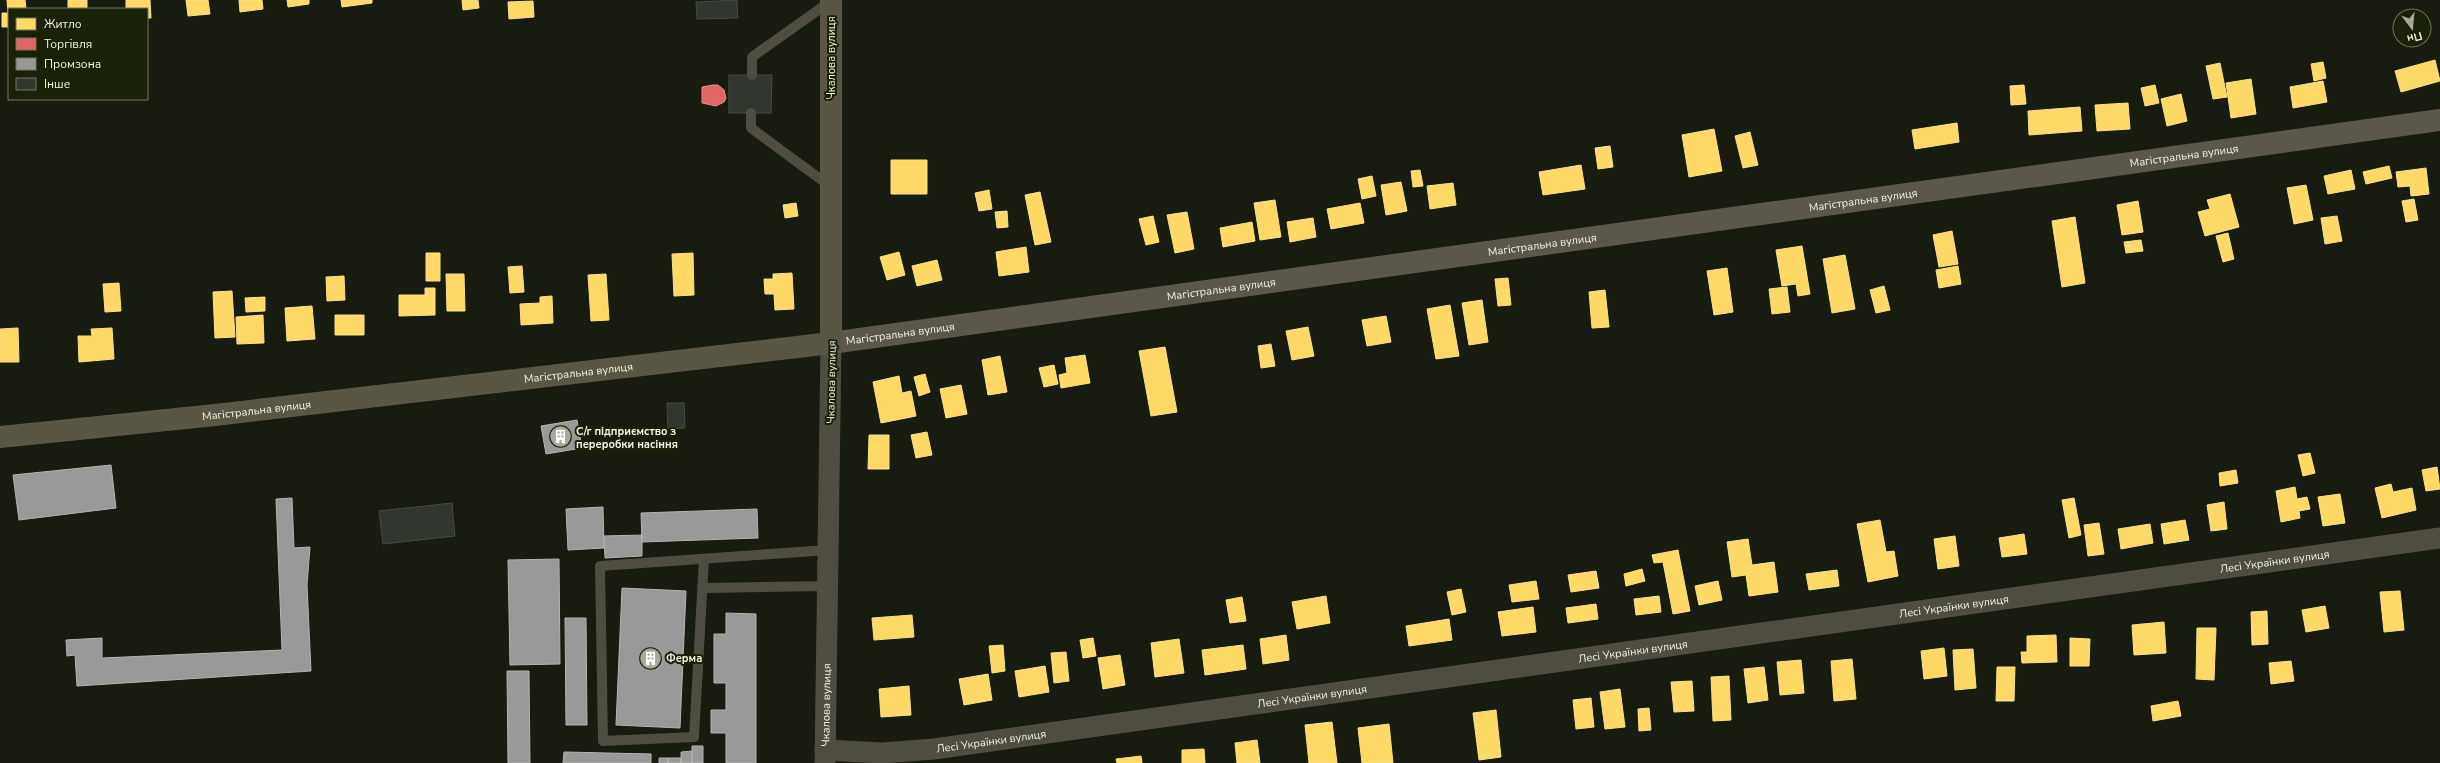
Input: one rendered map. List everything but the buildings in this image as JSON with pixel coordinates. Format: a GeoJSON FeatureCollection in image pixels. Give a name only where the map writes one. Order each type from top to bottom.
{"type":"FeatureCollection","features":[{"type":"Feature","properties":{"kind":"main road","name":"Чкалова вулиця"},"geometry":{"type":"LineString","coordinates":[[831,0],[831,343]]}},
{"type":"Feature","properties":{"kind":"main road","name":"Магістральна вулиця"},"geometry":{"type":"LineString","coordinates":[[0,436],[215,415],[831,343],[2440,120]]}},
{"type":"Feature","properties":{"kind":"street","name":"Чкалова вулиця"},"geometry":{"type":"LineString","coordinates":[[825,757],[831,343]]}},
{"type":"Feature","properties":{"kind":"street","name":"Лесі Українки вулиця"},"geometry":{"type":"LineString","coordinates":[[825,757],[934,749],[2440,538]]}},
{"type":"Feature","properties":{"kind":"lane"},"geometry":{"type":"LineString","coordinates":[[752,75],[752,57],[831,0]]}},
{"type":"Feature","properties":{"kind":"lane"},"geometry":{"type":"LineString","coordinates":[[752,113],[751,128],[831,187]]}},
{"type":"Feature","properties":{"kind":"lane"},"geometry":{"type":"LineString","coordinates":[[704,559],[694,737],[603,741],[600,566],[828,550]]}},
{"type":"Feature","properties":{"kind":"lane"},"geometry":{"type":"LineString","coordinates":[[702,588],[828,586]]}},
{"type":"Feature","properties":{"kind":"place","name":"С/г підприємство з переробки насіння"},"geometry":{"type":"Point","coordinates":[561,437]}},
{"type":"Feature","properties":{"kind":"place","name":"Ферма"},"geometry":{"type":"Point","coordinates":[651,658]}}]}
